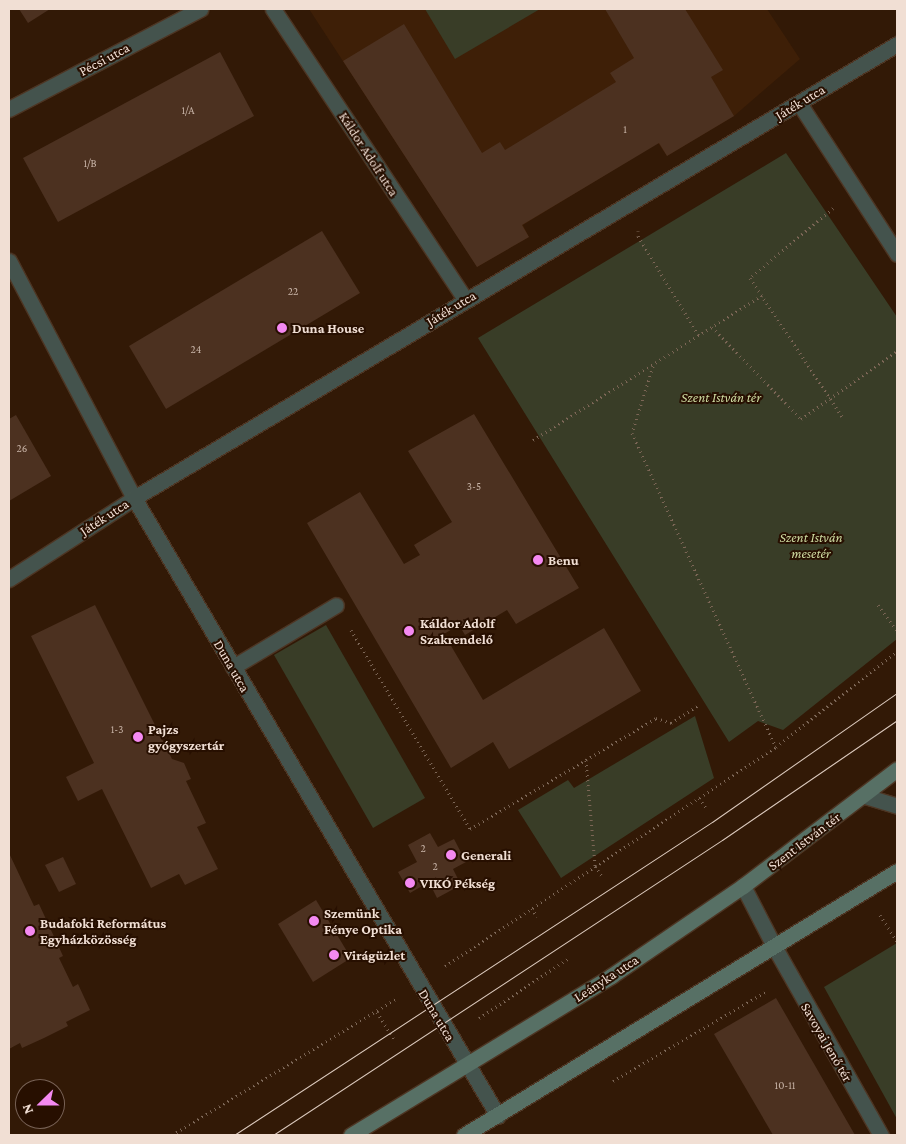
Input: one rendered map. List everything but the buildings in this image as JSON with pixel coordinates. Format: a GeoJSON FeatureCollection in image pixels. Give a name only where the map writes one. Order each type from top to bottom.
{"type":"FeatureCollection","features":[{"type":"Feature","properties":{"kind":"main road","name":"Szent István tér"},"geometry":{"type":"LineString","coordinates":[[743,886],[865,796],[897,769]]}},
{"type":"Feature","properties":{"kind":"main road"},"geometry":{"type":"LineString","coordinates":[[464,1135],[775,948],[897,871]]}},
{"type":"Feature","properties":{"kind":"main road","name":"Leányka utca"},"geometry":{"type":"LineString","coordinates":[[351,1135],[611,976],[743,886]]}},
{"type":"Feature","properties":{"kind":"street","name":"Pécsi utca"},"geometry":{"type":"LineString","coordinates":[[9,109],[200,9]]}},
{"type":"Feature","properties":{"kind":"street","name":"Káldor Adolf utca"},"geometry":{"type":"LineString","coordinates":[[273,9],[465,300]]}},
{"type":"Feature","properties":{"kind":"street","name":"Játék utca"},"geometry":{"type":"LineString","coordinates":[[9,579],[134,498],[897,44]]}},
{"type":"Feature","properties":{"kind":"street"},"geometry":{"type":"LineString","coordinates":[[799,103],[897,254]]}},
{"type":"Feature","properties":{"kind":"street","name":"Duna utca"},"geometry":{"type":"LineString","coordinates":[[9,261],[134,498],[418,985],[467,1064]]}},
{"type":"Feature","properties":{"kind":"street"},"geometry":{"type":"LineString","coordinates":[[233,667],[336,605]]}},
{"type":"Feature","properties":{"kind":"street"},"geometry":{"type":"LineString","coordinates":[[865,796],[897,806]]}},
{"type":"Feature","properties":{"kind":"street","name":"Savoyai Jenő tér"},"geometry":{"type":"LineString","coordinates":[[743,886],[794,986],[882,1135]]}},
{"type":"Feature","properties":{"kind":"street"},"geometry":{"type":"LineString","coordinates":[[467,1064],[498,1116]]}},
{"type":"Feature","properties":{"kind":"path"},"geometry":{"type":"LineString","coordinates":[[843,418],[750,278],[855,190]]}},
{"type":"Feature","properties":{"kind":"path"},"geometry":{"type":"LineString","coordinates":[[641,196],[638,236],[699,336]]}},
{"type":"Feature","properties":{"kind":"path"},"geometry":{"type":"LineString","coordinates":[[533,440],[653,366],[762,295]]}},
{"type":"Feature","properties":{"kind":"path"},"geometry":{"type":"LineString","coordinates":[[712,327],[801,419],[897,351]]}},
{"type":"Feature","properties":{"kind":"path"},"geometry":{"type":"LineString","coordinates":[[653,366],[632,433],[776,748]]}},
{"type":"Feature","properties":{"kind":"path"},"geometry":{"type":"LineString","coordinates":[[336,605],[470,829],[656,718],[671,723],[699,705]]}},
{"type":"Feature","properties":{"kind":"path"},"geometry":{"type":"LineString","coordinates":[[878,606],[897,631]]}},
{"type":"Feature","properties":{"kind":"path"},"geometry":{"type":"LineString","coordinates":[[447,964],[776,748],[897,651]]}},
{"type":"Feature","properties":{"kind":"path"},"geometry":{"type":"LineString","coordinates":[[586,760],[595,866],[601,875]]}},
{"type":"Feature","properties":{"kind":"path"},"geometry":{"type":"LineString","coordinates":[[699,798],[706,808]]}},
{"type":"Feature","properties":{"kind":"path"},"geometry":{"type":"LineString","coordinates":[[532,908],[537,917]]}},
{"type":"Feature","properties":{"kind":"path"},"geometry":{"type":"LineString","coordinates":[[479,1018],[569,958]]}},
{"type":"Feature","properties":{"kind":"path"},"geometry":{"type":"LineString","coordinates":[[172,1135],[378,1012],[418,985]]}},
{"type":"Feature","properties":{"kind":"path"},"geometry":{"type":"LineString","coordinates":[[609,1084],[771,989],[794,986]]}},
{"type":"Feature","properties":{"kind":"path"},"geometry":{"type":"LineString","coordinates":[[378,1012],[395,1041]]}},
{"type":"Feature","properties":{"kind":"shaded area"},"geometry":{"type":"Polygon","coordinates":[[[309,9],[767,9],[800,59],[734,116],[667,156],[658,143],[523,225],[529,237],[477,267],[309,9]]]}},
{"type":"Feature","properties":{"kind":"green space"},"geometry":{"type":"Polygon","coordinates":[[[425,9],[540,9],[455,59],[425,9]]]}},
{"type":"Feature","properties":{"kind":"green space","name":"Szent István tér"},"geometry":{"type":"Polygon","coordinates":[[[786,153],[897,317],[897,639],[783,730],[758,721],[729,742],[478,338],[786,153]]]}},
{"type":"Feature","properties":{"kind":"green space"},"geometry":{"type":"Polygon","coordinates":[[[326,625],[425,798],[373,828],[274,655],[326,625]]]}},
{"type":"Feature","properties":{"kind":"green space"},"geometry":{"type":"Polygon","coordinates":[[[695,716],[714,778],[561,878],[518,810],[568,780],[574,788],[695,716]]]}},
{"type":"Feature","properties":{"kind":"green space"},"geometry":{"type":"Polygon","coordinates":[[[897,943],[897,1119],[824,987],[897,943]]]}},
{"type":"Feature","properties":{"kind":"tram line"},"geometry":{"type":"LineString","coordinates":[[234,1135],[712,822],[897,693]]}},
{"type":"Feature","properties":{"kind":"tram line"},"geometry":{"type":"LineString","coordinates":[[273,1135],[722,840],[897,720]]}},
{"type":"Feature","properties":{"kind":"place","name":"Duna House"},"geometry":{"type":"Point","coordinates":[282,328]}},
{"type":"Feature","properties":{"kind":"place","name":"Benu"},"geometry":{"type":"Point","coordinates":[538,560]}},
{"type":"Feature","properties":{"kind":"place","name":"Káldor Adolf Szakrendelő"},"geometry":{"type":"Point","coordinates":[409,631]}},
{"type":"Feature","properties":{"kind":"place","name":"Pajzs gyógyszertár"},"geometry":{"type":"Point","coordinates":[138,737]}},
{"type":"Feature","properties":{"kind":"place","name":"Generali"},"geometry":{"type":"Point","coordinates":[451,855]}},
{"type":"Feature","properties":{"kind":"place","name":"VIKÓ Pékség"},"geometry":{"type":"Point","coordinates":[410,883]}},
{"type":"Feature","properties":{"kind":"place","name":"Szemünk Fénye Optika"},"geometry":{"type":"Point","coordinates":[314,921]}},
{"type":"Feature","properties":{"kind":"place","name":"Budafoki Református Egyházközösség"},"geometry":{"type":"Point","coordinates":[30,931]}},
{"type":"Feature","properties":{"kind":"place","name":"Virágüzlet"},"geometry":{"type":"Point","coordinates":[334,955]}},
{"type":"Feature","properties":{"kind":"park label","name":"Szent István mesetér"},"geometry":{"type":"Point","coordinates":[811,546]}}]}
